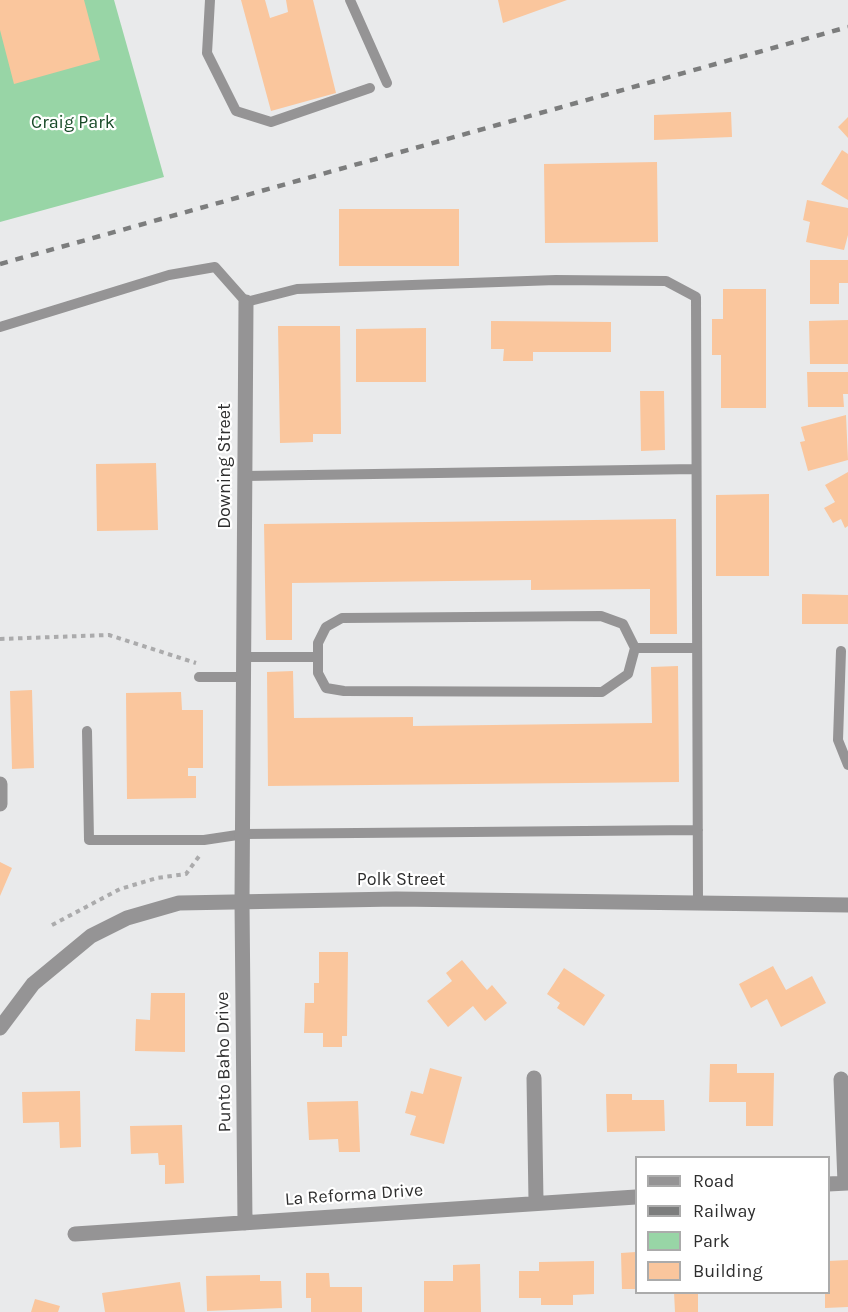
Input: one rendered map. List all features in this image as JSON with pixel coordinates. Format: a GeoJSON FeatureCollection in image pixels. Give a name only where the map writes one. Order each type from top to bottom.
{"type":"FeatureCollection","features":[{"type":"Feature","properties":{"kind":"street","name":"Downing Street"},"geometry":{"type":"LineString","coordinates":[[242,901],[246,302]]}},
{"type":"Feature","properties":{"kind":"street"},"geometry":{"type":"LineString","coordinates":[[0,784],[0,804]]}},
{"type":"Feature","properties":{"kind":"street","name":"Polk Street"},"geometry":{"type":"LineString","coordinates":[[0,1028],[33,984],[91,936],[127,918],[179,903],[396,899],[848,905]]}},
{"type":"Feature","properties":{"kind":"street","name":"Punto Baho Drive"},"geometry":{"type":"LineString","coordinates":[[242,901],[245,1223]]}},
{"type":"Feature","properties":{"kind":"street"},"geometry":{"type":"LineString","coordinates":[[534,1078],[536,1201]]}},
{"type":"Feature","properties":{"kind":"street"},"geometry":{"type":"LineString","coordinates":[[830,1185],[847,1183],[841,1079]]}},
{"type":"Feature","properties":{"kind":"street","name":"La Reforma Drive"},"geometry":{"type":"LineString","coordinates":[[75,1234],[536,1201],[635,1197]]}},
{"type":"Feature","properties":{"kind":"lane"},"geometry":{"type":"LineString","coordinates":[[210,0],[207,53],[236,111],[271,122],[370,88]]}},
{"type":"Feature","properties":{"kind":"lane"},"geometry":{"type":"LineString","coordinates":[[350,0],[387,83]]}},
{"type":"Feature","properties":{"kind":"lane"},"geometry":{"type":"LineString","coordinates":[[0,327],[170,275],[215,267],[246,302],[297,289],[556,280],[666,281],[696,297],[698,903]]}},
{"type":"Feature","properties":{"kind":"lane"},"geometry":{"type":"LineString","coordinates":[[245,476],[696,469]]}},
{"type":"Feature","properties":{"kind":"lane"},"geometry":{"type":"LineString","coordinates":[[601,616],[623,624],[635,648],[628,674],[603,692],[344,691],[326,688],[318,673],[318,643],[326,627],[342,618],[601,616]]}},
{"type":"Feature","properties":{"kind":"lane"},"geometry":{"type":"LineString","coordinates":[[635,648],[697,648]]}},
{"type":"Feature","properties":{"kind":"lane"},"geometry":{"type":"LineString","coordinates":[[841,651],[838,740],[848,765]]}},
{"type":"Feature","properties":{"kind":"lane"},"geometry":{"type":"LineString","coordinates":[[244,657],[318,657]]}},
{"type":"Feature","properties":{"kind":"lane"},"geometry":{"type":"LineString","coordinates":[[199,677],[244,677]]}},
{"type":"Feature","properties":{"kind":"lane"},"geometry":{"type":"LineString","coordinates":[[87,731],[89,840],[204,840],[244,834],[698,830]]}},
{"type":"Feature","properties":{"kind":"path"},"geometry":{"type":"LineString","coordinates":[[0,639],[109,635],[199,664]]}},
{"type":"Feature","properties":{"kind":"path"},"geometry":{"type":"LineString","coordinates":[[51,925],[120,889],[157,878],[186,874],[199,859],[204,840]]}},
{"type":"Feature","properties":{"kind":"green space","name":"Craig Park"},"geometry":{"type":"Polygon","coordinates":[[[0,0],[114,0],[164,177],[0,222],[0,0]]]}},
{"type":"Feature","properties":{"kind":"building"},"geometry":{"type":"Polygon","coordinates":[[[0,0],[84,0],[100,60],[14,84],[0,30],[0,0]]]}},
{"type":"Feature","properties":{"kind":"building"},"geometry":{"type":"Polygon","coordinates":[[[241,0],[265,0],[270,18],[288,12],[286,0],[313,0],[336,93],[271,111],[241,0]]]}},
{"type":"Feature","properties":{"kind":"building"},"geometry":{"type":"Polygon","coordinates":[[[498,0],[567,0],[503,23],[498,0]]]}},
{"type":"Feature","properties":{"kind":"building"},"geometry":{"type":"Polygon","coordinates":[[[731,112],[732,137],[654,140],[654,115],[731,112]]]}},
{"type":"Feature","properties":{"kind":"building"},"geometry":{"type":"Polygon","coordinates":[[[848,117],[848,138],[838,127],[848,117]]]}},
{"type":"Feature","properties":{"kind":"building"},"geometry":{"type":"Polygon","coordinates":[[[842,150],[848,154],[848,200],[821,184],[842,150]]]}},
{"type":"Feature","properties":{"kind":"building"},"geometry":{"type":"Polygon","coordinates":[[[657,162],[658,242],[545,243],[544,164],[657,162]]]}},
{"type":"Feature","properties":{"kind":"building"},"geometry":{"type":"Polygon","coordinates":[[[807,200],[848,208],[848,235],[844,250],[806,242],[810,222],[803,220],[807,200]]]}},
{"type":"Feature","properties":{"kind":"building"},"geometry":{"type":"Polygon","coordinates":[[[339,209],[459,209],[459,266],[339,266],[339,209]]]}},
{"type":"Feature","properties":{"kind":"building"},"geometry":{"type":"Polygon","coordinates":[[[810,260],[848,260],[848,283],[839,283],[839,304],[810,304],[810,260]]]}},
{"type":"Feature","properties":{"kind":"building"},"geometry":{"type":"Polygon","coordinates":[[[723,289],[766,289],[766,408],[721,408],[721,355],[712,355],[712,319],[723,319],[723,289]]]}},
{"type":"Feature","properties":{"kind":"building"},"geometry":{"type":"Polygon","coordinates":[[[848,320],[848,364],[810,364],[809,321],[848,320]]]}},
{"type":"Feature","properties":{"kind":"building"},"geometry":{"type":"Polygon","coordinates":[[[491,321],[611,322],[611,352],[533,352],[533,361],[503,361],[504,349],[491,349],[491,321]]]}},
{"type":"Feature","properties":{"kind":"building"},"geometry":{"type":"Polygon","coordinates":[[[278,326],[340,326],[341,434],[313,434],[313,442],[280,443],[278,326]]]}},
{"type":"Feature","properties":{"kind":"building"},"geometry":{"type":"Polygon","coordinates":[[[426,328],[426,382],[356,382],[356,329],[426,328]]]}},
{"type":"Feature","properties":{"kind":"building"},"geometry":{"type":"Polygon","coordinates":[[[807,372],[848,372],[848,394],[843,394],[844,407],[808,407],[807,372]]]}},
{"type":"Feature","properties":{"kind":"building"},"geometry":{"type":"Polygon","coordinates":[[[640,391],[664,391],[665,450],[641,451],[640,391]]]}},
{"type":"Feature","properties":{"kind":"building"},"geometry":{"type":"Polygon","coordinates":[[[846,415],[848,460],[808,471],[800,442],[805,441],[801,427],[846,415]]]}},
{"type":"Feature","properties":{"kind":"building"},"geometry":{"type":"Polygon","coordinates":[[[156,463],[158,530],[97,531],[96,464],[156,463]]]}},
{"type":"Feature","properties":{"kind":"building"},"geometry":{"type":"Polygon","coordinates":[[[848,472],[848,526],[845,528],[841,519],[833,523],[824,508],[835,502],[825,485],[848,472]]]}},
{"type":"Feature","properties":{"kind":"building"},"geometry":{"type":"Polygon","coordinates":[[[769,494],[769,576],[716,576],[716,495],[769,494]]]}},
{"type":"Feature","properties":{"kind":"building"},"geometry":{"type":"Polygon","coordinates":[[[676,519],[677,634],[650,634],[650,589],[531,590],[531,580],[292,583],[292,640],[266,640],[264,524],[676,519]]]}},
{"type":"Feature","properties":{"kind":"building"},"geometry":{"type":"Polygon","coordinates":[[[802,594],[848,595],[848,624],[802,624],[802,594]]]}},
{"type":"Feature","properties":{"kind":"building"},"geometry":{"type":"Polygon","coordinates":[[[678,666],[679,782],[268,786],[267,672],[293,671],[294,718],[413,717],[413,726],[652,723],[651,667],[678,666]]]}},
{"type":"Feature","properties":{"kind":"building"},"geometry":{"type":"Polygon","coordinates":[[[32,690],[34,768],[12,769],[10,691],[32,690]]]}},
{"type":"Feature","properties":{"kind":"building"},"geometry":{"type":"Polygon","coordinates":[[[181,692],[182,710],[203,710],[203,768],[188,768],[188,776],[196,776],[196,798],[127,799],[126,693],[181,692]]]}},
{"type":"Feature","properties":{"kind":"building"},"geometry":{"type":"Polygon","coordinates":[[[0,862],[12,868],[0,896],[0,862]]]}},
{"type":"Feature","properties":{"kind":"building"},"geometry":{"type":"Polygon","coordinates":[[[319,952],[348,952],[347,1036],[342,1036],[342,1047],[323,1047],[323,1033],[304,1033],[305,1003],[314,1003],[314,983],[319,983],[319,952]]]}},
{"type":"Feature","properties":{"kind":"building"},"geometry":{"type":"Polygon","coordinates":[[[462,960],[487,990],[492,985],[507,1003],[485,1021],[473,1006],[448,1027],[427,1001],[452,981],[446,973],[462,960]]]}},
{"type":"Feature","properties":{"kind":"building"},"geometry":{"type":"Polygon","coordinates":[[[773,966],[786,990],[812,976],[826,1003],[781,1027],[767,999],[751,1008],[739,984],[773,966]]]}},
{"type":"Feature","properties":{"kind":"building"},"geometry":{"type":"Polygon","coordinates":[[[564,968],[605,995],[584,1026],[557,1008],[560,1003],[547,994],[564,968]]]}},
{"type":"Feature","properties":{"kind":"building"},"geometry":{"type":"Polygon","coordinates":[[[151,993],[185,993],[185,1052],[135,1051],[136,1019],[150,1020],[151,993]]]}},
{"type":"Feature","properties":{"kind":"building"},"geometry":{"type":"Polygon","coordinates":[[[710,1064],[737,1064],[737,1073],[774,1073],[773,1126],[746,1126],[746,1102],[709,1102],[710,1064]]]}},
{"type":"Feature","properties":{"kind":"building"},"geometry":{"type":"Polygon","coordinates":[[[430,1068],[462,1077],[444,1144],[410,1135],[416,1116],[405,1113],[411,1091],[423,1094],[430,1068]]]}},
{"type":"Feature","properties":{"kind":"building"},"geometry":{"type":"Polygon","coordinates":[[[80,1091],[81,1147],[60,1148],[59,1122],[23,1123],[22,1092],[80,1091]]]}},
{"type":"Feature","properties":{"kind":"building"},"geometry":{"type":"Polygon","coordinates":[[[606,1094],[632,1094],[632,1100],[664,1100],[665,1131],[607,1132],[606,1094]]]}},
{"type":"Feature","properties":{"kind":"building"},"geometry":{"type":"Polygon","coordinates":[[[358,1101],[360,1152],[339,1152],[338,1139],[309,1140],[307,1102],[358,1101]]]}},
{"type":"Feature","properties":{"kind":"building"},"geometry":{"type":"Polygon","coordinates":[[[182,1125],[184,1183],[165,1184],[165,1165],[159,1165],[158,1153],[131,1154],[130,1126],[182,1125]]]}},
{"type":"Feature","properties":{"kind":"building"},"geometry":{"type":"Polygon","coordinates":[[[635,1252],[635,1289],[622,1289],[621,1253],[635,1252]]]}},
{"type":"Feature","properties":{"kind":"building"},"geometry":{"type":"Polygon","coordinates":[[[848,1260],[848,1307],[825,1308],[825,1294],[830,1294],[830,1261],[848,1260]]]}},
{"type":"Feature","properties":{"kind":"building"},"geometry":{"type":"Polygon","coordinates":[[[594,1261],[594,1294],[573,1295],[573,1305],[541,1305],[541,1298],[519,1298],[519,1271],[539,1271],[539,1262],[594,1261]]]}},
{"type":"Feature","properties":{"kind":"building"},"geometry":{"type":"Polygon","coordinates":[[[480,1264],[481,1312],[424,1312],[424,1281],[453,1281],[453,1265],[480,1264]]]}},
{"type":"Feature","properties":{"kind":"building"},"geometry":{"type":"Polygon","coordinates":[[[306,1273],[329,1273],[330,1287],[362,1287],[362,1312],[311,1312],[311,1298],[306,1298],[306,1273]]]}},
{"type":"Feature","properties":{"kind":"building"},"geometry":{"type":"Polygon","coordinates":[[[260,1275],[260,1281],[281,1281],[282,1308],[207,1311],[206,1276],[260,1275]]]}},
{"type":"Feature","properties":{"kind":"building"},"geometry":{"type":"Polygon","coordinates":[[[180,1282],[185,1312],[105,1312],[102,1293],[180,1282]]]}},
{"type":"Feature","properties":{"kind":"building"},"geometry":{"type":"Polygon","coordinates":[[[674,1294],[698,1294],[698,1312],[675,1312],[674,1294]]]}},
{"type":"Feature","properties":{"kind":"building"},"geometry":{"type":"Polygon","coordinates":[[[35,1299],[60,1306],[58,1312],[31,1312],[35,1299]]]}},
{"type":"Feature","properties":{"kind":"railway"},"geometry":{"type":"LineString","coordinates":[[0,264],[848,27]]}}]}
